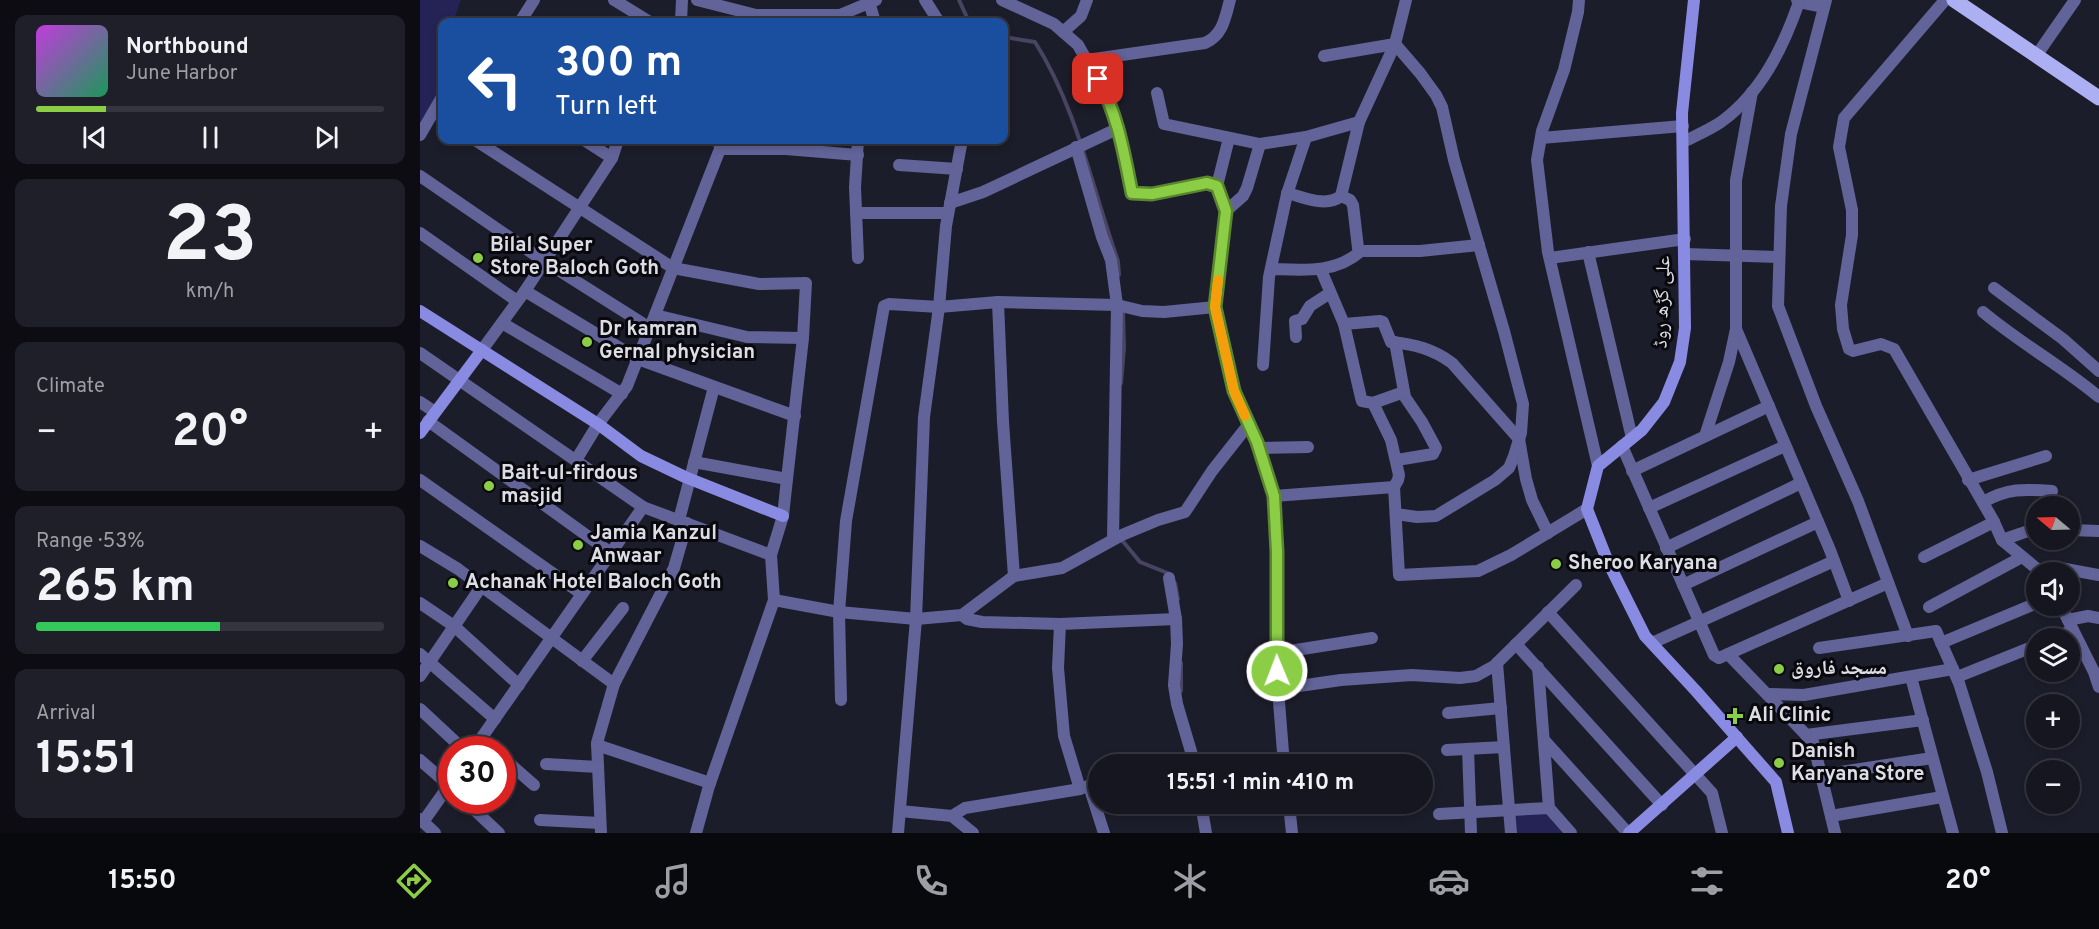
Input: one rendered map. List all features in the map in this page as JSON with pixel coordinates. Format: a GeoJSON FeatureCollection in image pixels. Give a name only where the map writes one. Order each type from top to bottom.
{"type":"FeatureCollection","features":[{"type":"Feature","properties":{"kind":"main road","name":"علی گڑھ روڈ"},"geometry":{"type":"LineString","coordinates":[[1598,466],[1642,430],[1664,402],[1680,362],[1685,327],[1682,113],[1694,0]]}},
{"type":"Feature","properties":{"kind":"main road"},"geometry":{"type":"LineString","coordinates":[[1954,0],[2099,98]]}},
{"type":"Feature","properties":{"kind":"main road"},"geometry":{"type":"LineString","coordinates":[[420,310],[598,424],[641,456],[690,479],[783,516]]}},
{"type":"Feature","properties":{"kind":"main road"},"geometry":{"type":"LineString","coordinates":[[420,433],[482,350]]}},
{"type":"Feature","properties":{"kind":"main road"},"geometry":{"type":"LineString","coordinates":[[1598,466],[1587,509],[1608,562],[1645,636],[1776,783],[1788,833]]}},
{"type":"Feature","properties":{"kind":"main road"},"geometry":{"type":"LineString","coordinates":[[1628,833],[1737,737]]}},
{"type":"Feature","properties":{"kind":"street"},"geometry":{"type":"LineString","coordinates":[[523,18],[534,0]]}},
{"type":"Feature","properties":{"kind":"street"},"geometry":{"type":"LineString","coordinates":[[614,0],[642,18]]}},
{"type":"Feature","properties":{"kind":"street"},"geometry":{"type":"LineString","coordinates":[[681,18],[682,0]]}},
{"type":"Feature","properties":{"kind":"street"},"geometry":{"type":"LineString","coordinates":[[698,0],[753,18]]}},
{"type":"Feature","properties":{"kind":"street"},"geometry":{"type":"LineString","coordinates":[[926,0],[937,18]]}},
{"type":"Feature","properties":{"kind":"street"},"geometry":{"type":"LineString","coordinates":[[1002,0],[1054,24],[1078,45],[1108,98],[1119,128],[1132,193],[1152,194],[1207,183],[1217,186]]}},
{"type":"Feature","properties":{"kind":"street"},"geometry":{"type":"LineString","coordinates":[[1063,32],[1081,16],[1087,0]]}},
{"type":"Feature","properties":{"kind":"street"},"geometry":{"type":"LineString","coordinates":[[1087,60],[1205,43],[1214,39],[1220,32],[1230,0]]}},
{"type":"Feature","properties":{"kind":"street"},"geometry":{"type":"LineString","coordinates":[[1287,194],[1323,202],[1330,202],[1341,196],[1359,122],[1395,44],[1406,0]]}},
{"type":"Feature","properties":{"kind":"street"},"geometry":{"type":"LineString","coordinates":[[1579,0],[1564,70],[1541,138],[1537,160],[1550,258],[1598,466]]}},
{"type":"Feature","properties":{"kind":"street"},"geometry":{"type":"LineString","coordinates":[[1945,0],[1844,118],[1839,147],[1852,210],[1852,235],[1841,305],[1843,330],[1849,349],[1853,351],[1881,344],[1894,349],[1968,480],[1983,502],[2002,540],[2028,562]]}},
{"type":"Feature","properties":{"kind":"street"},"geometry":{"type":"LineString","coordinates":[[2036,56],[2076,0]]}},
{"type":"Feature","properties":{"kind":"street"},"geometry":{"type":"LineString","coordinates":[[842,18],[872,1],[874,18]]}},
{"type":"Feature","properties":{"kind":"street"},"geometry":{"type":"LineString","coordinates":[[1683,142],[1720,123],[1746,100],[1774,63],[1788,33],[1798,1],[1825,3],[1791,134],[1781,206],[1778,306],[1815,406],[1858,501],[1908,636]]}},
{"type":"Feature","properties":{"kind":"street"},"geometry":{"type":"LineString","coordinates":[[1324,56],[1395,44]]}},
{"type":"Feature","properties":{"kind":"street"},"geometry":{"type":"LineString","coordinates":[[1395,44],[1420,73],[1436,95],[1442,108],[1454,160],[1523,404],[1519,439],[1509,468],[1495,480],[1436,516],[1417,518],[1396,514]]}},
{"type":"Feature","properties":{"kind":"street"},"geometry":{"type":"LineString","coordinates":[[1705,436],[1729,362],[1736,329],[1734,256],[1736,180],[1752,92]]}},
{"type":"Feature","properties":{"kind":"street"},"geometry":{"type":"LineString","coordinates":[[1157,93],[1164,124],[1260,144],[1306,137],[1359,122]]}},
{"type":"Feature","properties":{"kind":"street"},"geometry":{"type":"LineString","coordinates":[[420,135],[438,115]]}},
{"type":"Feature","properties":{"kind":"street"},"geometry":{"type":"LineString","coordinates":[[1541,138],[1683,126]]}},
{"type":"Feature","properties":{"kind":"street"},"geometry":{"type":"LineString","coordinates":[[856,213],[949,208],[1119,128]]}},
{"type":"Feature","properties":{"kind":"street"},"geometry":{"type":"LineString","coordinates":[[1263,365],[1271,269],[1287,194],[1306,137]]}},
{"type":"Feature","properties":{"kind":"street"},"geometry":{"type":"LineString","coordinates":[[1229,138],[1217,186],[1226,211],[1215,307],[1234,391],[1249,424],[1274,496],[1277,552],[1278,689],[1283,754]]}},
{"type":"Feature","properties":{"kind":"street"},"geometry":{"type":"LineString","coordinates":[[482,144],[673,268],[759,285],[806,283],[803,338],[788,479],[783,516],[771,555],[774,600],[710,783],[696,833]]}},
{"type":"Feature","properties":{"kind":"street"},"geometry":{"type":"LineString","coordinates":[[590,144],[612,158]]}},
{"type":"Feature","properties":{"kind":"street"},"geometry":{"type":"LineString","coordinates":[[482,350],[580,207],[612,158],[617,144]]}},
{"type":"Feature","properties":{"kind":"street"},"geometry":{"type":"LineString","coordinates":[[576,460],[598,424],[627,386],[719,144],[858,154]]}},
{"type":"Feature","properties":{"kind":"street"},"geometry":{"type":"LineString","coordinates":[[858,144],[855,187],[858,258]]}},
{"type":"Feature","properties":{"kind":"street"},"geometry":{"type":"LineString","coordinates":[[898,833],[916,619],[924,417],[939,308],[949,208],[961,144]]}},
{"type":"Feature","properties":{"kind":"street"},"geometry":{"type":"LineString","coordinates":[[1226,211],[1243,196],[1260,144]]}},
{"type":"Feature","properties":{"kind":"street"},"geometry":{"type":"LineString","coordinates":[[1079,145],[1102,237],[1111,260],[1120,306],[1116,538]]}},
{"type":"Feature","properties":{"kind":"street"},"geometry":{"type":"LineString","coordinates":[[898,165],[957,169]]}},
{"type":"Feature","properties":{"kind":"street"},"geometry":{"type":"LineString","coordinates":[[420,176],[544,261],[650,328]]}},
{"type":"Feature","properties":{"kind":"street"},"geometry":{"type":"LineString","coordinates":[[1341,196],[1350,200],[1353,205],[1358,249],[1361,251]]}},
{"type":"Feature","properties":{"kind":"street"},"geometry":{"type":"LineString","coordinates":[[420,232],[521,296],[638,359],[795,416]]}},
{"type":"Feature","properties":{"kind":"street"},"geometry":{"type":"LineString","coordinates":[[1550,258],[1685,239]]}},
{"type":"Feature","properties":{"kind":"street"},"geometry":{"type":"LineString","coordinates":[[1271,269],[1321,270],[1354,257],[1361,251],[1420,251],[1479,245]]}},
{"type":"Feature","properties":{"kind":"street"},"geometry":{"type":"LineString","coordinates":[[1588,252],[1632,471],[1714,656],[1719,658],[1888,584]]}},
{"type":"Feature","properties":{"kind":"street"},"geometry":{"type":"LineString","coordinates":[[1685,254],[1778,258]]}},
{"type":"Feature","properties":{"kind":"street"},"geometry":{"type":"LineString","coordinates":[[1321,270],[1344,324],[1362,401],[1372,403],[1404,392]]}},
{"type":"Feature","properties":{"kind":"street"},"geometry":{"type":"LineString","coordinates":[[1994,288],[2063,339],[2099,371]]}},
{"type":"Feature","properties":{"kind":"street"},"geometry":{"type":"LineString","coordinates":[[1296,337],[1295,321],[1302,319],[1310,306],[1330,293]]}},
{"type":"Feature","properties":{"kind":"street"},"geometry":{"type":"LineString","coordinates":[[841,700],[839,612],[846,520],[883,309],[889,304],[939,308],[999,302],[1120,306],[1142,311],[1164,312],[1215,307]]}},
{"type":"Feature","properties":{"kind":"street"},"geometry":{"type":"LineString","coordinates":[[999,302],[1003,422],[1014,576]]}},
{"type":"Feature","properties":{"kind":"street"},"geometry":{"type":"LineString","coordinates":[[1983,312],[2008,333],[2099,397]]}},
{"type":"Feature","properties":{"kind":"street"},"geometry":{"type":"LineString","coordinates":[[655,315],[747,337],[803,338]]}},
{"type":"Feature","properties":{"kind":"street"},"geometry":{"type":"LineString","coordinates":[[1344,324],[1383,322],[1389,340],[1419,346],[1452,363],[1519,439],[1532,500],[1548,532]]}},
{"type":"Feature","properties":{"kind":"street"},"geometry":{"type":"LineString","coordinates":[[502,323],[621,393]]}},
{"type":"Feature","properties":{"kind":"street"},"geometry":{"type":"LineString","coordinates":[[1736,329],[1849,601]]}},
{"type":"Feature","properties":{"kind":"street"},"geometry":{"type":"LineString","coordinates":[[1395,342],[1404,392],[1436,448],[1433,454],[1397,460]]}},
{"type":"Feature","properties":{"kind":"street"},"geometry":{"type":"LineString","coordinates":[[420,353],[643,507],[771,555]]}},
{"type":"Feature","properties":{"kind":"street"},"geometry":{"type":"LineString","coordinates":[[540,820],[601,828],[597,745],[614,684],[674,568],[690,479],[714,387]]}},
{"type":"Feature","properties":{"kind":"street"},"geometry":{"type":"LineString","coordinates":[[420,402],[432,416],[611,553]]}},
{"type":"Feature","properties":{"kind":"street"},"geometry":{"type":"LineString","coordinates":[[1372,403],[1391,440],[1397,460],[1398,480],[1394,487],[1399,575],[1478,571],[1511,555],[1587,509]]}},
{"type":"Feature","properties":{"kind":"street"},"geometry":{"type":"LineString","coordinates":[[1632,471],[1768,406]]}},
{"type":"Feature","properties":{"kind":"street"},"geometry":{"type":"LineString","coordinates":[[774,600],[839,612],[916,619],[962,615],[1014,576],[1062,568],[1116,538],[1158,520],[1185,512],[1212,471],[1249,424]]}},
{"type":"Feature","properties":{"kind":"street"},"geometry":{"type":"LineString","coordinates":[[1649,508],[1785,446]]}},
{"type":"Feature","properties":{"kind":"street"},"geometry":{"type":"LineString","coordinates":[[1258,448],[1308,447]]}},
{"type":"Feature","properties":{"kind":"street"},"geometry":{"type":"LineString","coordinates":[[1968,480],[2046,456]]}},
{"type":"Feature","properties":{"kind":"street"},"geometry":{"type":"LineString","coordinates":[[694,462],[788,479]]}},
{"type":"Feature","properties":{"kind":"street"},"geometry":{"type":"LineString","coordinates":[[420,480],[582,594]]}},
{"type":"Feature","properties":{"kind":"street"},"geometry":{"type":"LineString","coordinates":[[1666,548],[1801,483]]}},
{"type":"Feature","properties":{"kind":"street"},"geometry":{"type":"LineString","coordinates":[[1274,496],[1394,487]]}},
{"type":"Feature","properties":{"kind":"street"},"geometry":{"type":"LineString","coordinates":[[1983,502],[1998,493],[2011,490],[2052,491]]}},
{"type":"Feature","properties":{"kind":"street"},"geometry":{"type":"LineString","coordinates":[[483,736],[643,507]]}},
{"type":"Feature","properties":{"kind":"street"},"geometry":{"type":"LineString","coordinates":[[1683,585],[1818,522]]}},
{"type":"Feature","properties":{"kind":"street"},"geometry":{"type":"LineString","coordinates":[[1924,557],[1994,522]]}},
{"type":"Feature","properties":{"kind":"street"},"geometry":{"type":"LineString","coordinates":[[2080,530],[2099,531]]}},
{"type":"Feature","properties":{"kind":"street"},"geometry":{"type":"LineString","coordinates":[[2002,540],[2026,532]]}},
{"type":"Feature","properties":{"kind":"street"},"geometry":{"type":"LineString","coordinates":[[420,546],[458,569],[614,684]]}},
{"type":"Feature","properties":{"kind":"street"},"geometry":{"type":"LineString","coordinates":[[1929,607],[2022,557]]}},
{"type":"Feature","properties":{"kind":"street"},"geometry":{"type":"LineString","coordinates":[[1652,643],[1834,561]]}},
{"type":"Feature","properties":{"kind":"street"},"geometry":{"type":"LineString","coordinates":[[2080,572],[2099,575]]}},
{"type":"Feature","properties":{"kind":"street"},"geometry":{"type":"LineString","coordinates":[[1169,578],[1176,619],[1177,653],[1174,685],[1177,704],[1193,754]]}},
{"type":"Feature","properties":{"kind":"street"},"geometry":{"type":"LineString","coordinates":[[1278,689],[1341,680],[1412,675],[1460,678],[1476,676],[1497,663],[1576,585]]}},
{"type":"Feature","properties":{"kind":"street"},"geometry":{"type":"LineString","coordinates":[[420,676],[425,658],[454,626],[481,587]]}},
{"type":"Feature","properties":{"kind":"street"},"geometry":{"type":"LineString","coordinates":[[420,603],[454,626],[519,685]]}},
{"type":"Feature","properties":{"kind":"street"},"geometry":{"type":"LineString","coordinates":[[582,661],[623,608]]}},
{"type":"Feature","properties":{"kind":"street"},"geometry":{"type":"LineString","coordinates":[[1941,643],[2026,608]]}},
{"type":"Feature","properties":{"kind":"street"},"geometry":{"type":"LineString","coordinates":[[1548,612],[1712,793],[1722,833]]}},
{"type":"Feature","properties":{"kind":"street"},"geometry":{"type":"LineString","coordinates":[[962,615],[967,619],[982,622],[1060,624],[1176,619]]}},
{"type":"Feature","properties":{"kind":"street"},"geometry":{"type":"LineString","coordinates":[[2066,616],[2097,672],[2099,687]]}},
{"type":"Feature","properties":{"kind":"street"},"geometry":{"type":"LineString","coordinates":[[2067,628],[2088,616],[2099,618]]}},
{"type":"Feature","properties":{"kind":"street"},"geometry":{"type":"LineString","coordinates":[[1060,624],[1058,668],[1064,736],[1088,784]]}},
{"type":"Feature","properties":{"kind":"street"},"geometry":{"type":"LineString","coordinates":[[1819,648],[1936,631],[1955,673],[1987,772],[2002,833]]}},
{"type":"Feature","properties":{"kind":"street"},"geometry":{"type":"LineString","coordinates":[[1277,652],[1372,638]]}},
{"type":"Feature","properties":{"kind":"street"},"geometry":{"type":"LineString","coordinates":[[1516,644],[1662,805]]}},
{"type":"Feature","properties":{"kind":"street"},"geometry":{"type":"LineString","coordinates":[[1767,694],[1804,695],[1911,677],[1955,673],[2026,649]]}},
{"type":"Feature","properties":{"kind":"street"},"geometry":{"type":"LineString","coordinates":[[1728,654],[1813,742],[1835,833]]}},
{"type":"Feature","properties":{"kind":"street"},"geometry":{"type":"LineString","coordinates":[[425,658],[495,719]]}},
{"type":"Feature","properties":{"kind":"street"},"geometry":{"type":"LineString","coordinates":[[1497,663],[1511,833]]}},
{"type":"Feature","properties":{"kind":"street"},"geometry":{"type":"LineString","coordinates":[[1538,668],[1549,808],[1571,833]]}},
{"type":"Feature","properties":{"kind":"street"},"geometry":{"type":"LineString","coordinates":[[1911,677],[1953,833]]}},
{"type":"Feature","properties":{"kind":"street"},"geometry":{"type":"LineString","coordinates":[[1448,713],[1501,708]]}},
{"type":"Feature","properties":{"kind":"street"},"geometry":{"type":"LineString","coordinates":[[420,709],[449,736]]}},
{"type":"Feature","properties":{"kind":"street"},"geometry":{"type":"LineString","coordinates":[[1806,735],[1923,720]]}},
{"type":"Feature","properties":{"kind":"street"},"geometry":{"type":"LineString","coordinates":[[1544,740],[1628,833]]}},
{"type":"Feature","properties":{"kind":"street"},"geometry":{"type":"LineString","coordinates":[[597,745],[710,783]]}},
{"type":"Feature","properties":{"kind":"street"},"geometry":{"type":"LineString","coordinates":[[1446,750],[1504,747]]}},
{"type":"Feature","properties":{"kind":"street"},"geometry":{"type":"LineString","coordinates":[[1468,749],[1471,833]]}},
{"type":"Feature","properties":{"kind":"street"},"geometry":{"type":"LineString","coordinates":[[1821,775],[1932,758]]}},
{"type":"Feature","properties":{"kind":"street"},"geometry":{"type":"LineString","coordinates":[[420,760],[438,775]]}},
{"type":"Feature","properties":{"kind":"street"},"geometry":{"type":"LineString","coordinates":[[546,764],[598,767]]}},
{"type":"Feature","properties":{"kind":"street"},"geometry":{"type":"LineString","coordinates":[[516,769],[534,785]]}},
{"type":"Feature","properties":{"kind":"street"},"geometry":{"type":"LineString","coordinates":[[952,816],[965,808],[1088,786]]}},
{"type":"Feature","properties":{"kind":"street"},"geometry":{"type":"LineString","coordinates":[[1831,816],[1942,796]]}},
{"type":"Feature","properties":{"kind":"street"},"geometry":{"type":"LineString","coordinates":[[435,833],[422,820],[438,801]]}},
{"type":"Feature","properties":{"kind":"street"},"geometry":{"type":"LineString","coordinates":[[1440,814],[1549,808]]}},
{"type":"Feature","properties":{"kind":"street"},"geometry":{"type":"LineString","coordinates":[[900,811],[952,816],[971,832]]}},
{"type":"Feature","properties":{"kind":"street"},"geometry":{"type":"LineString","coordinates":[[479,814],[499,833]]}},
{"type":"Feature","properties":{"kind":"street"},"geometry":{"type":"LineString","coordinates":[[1098,814],[1104,833]]}},
{"type":"Feature","properties":{"kind":"street"},"geometry":{"type":"LineString","coordinates":[[1203,814],[1206,833]]}},
{"type":"Feature","properties":{"kind":"street"},"geometry":{"type":"LineString","coordinates":[[1290,814],[1292,833]]}},
{"type":"Feature","properties":{"kind":"shaded area"},"geometry":{"type":"Polygon","coordinates":[[[420,0],[461,0],[454,18],[438,18],[438,104],[420,135],[420,0]]]}},
{"type":"Feature","properties":{"kind":"shaded area"},"geometry":{"type":"Polygon","coordinates":[[[1549,808],[1571,833],[1511,833],[1509,810],[1549,808]]]}},
{"type":"Feature","properties":{"kind":"waterway"},"geometry":{"type":"LineString","coordinates":[[959,0],[967,18]]}},
{"type":"Feature","properties":{"kind":"waterway"},"geometry":{"type":"LineString","coordinates":[[1008,38],[1035,42],[1050,67],[1073,121],[1118,261],[1119,275]]}},
{"type":"Feature","properties":{"kind":"waterway"},"geometry":{"type":"LineString","coordinates":[[1121,383],[1124,348],[1123,313]]}},
{"type":"Feature","properties":{"kind":"waterway"},"geometry":{"type":"LineString","coordinates":[[1121,539],[1140,562],[1170,574]]}},
{"type":"Feature","properties":{"kind":"waterway"},"geometry":{"type":"LineString","coordinates":[[1175,583],[1178,599]]}},
{"type":"Feature","properties":{"kind":"waterway"},"geometry":{"type":"LineString","coordinates":[[1181,663],[1181,691]]}},
{"type":"Feature","properties":{"kind":"slow traffic"},"geometry":{"type":"LineString","coordinates":[[1218,280],[1215,307],[1234,391],[1245,416]]}},
{"type":"Feature","properties":{"kind":"place","name":"Bilal Super Store Baloch Goth"},"geometry":{"type":"Point","coordinates":[478,258]}},
{"type":"Feature","properties":{"kind":"place","name":"Dr kamran Gernal physician"},"geometry":{"type":"Point","coordinates":[587,342]}},
{"type":"Feature","properties":{"kind":"place","name":"Bait-ul-firdous masjid"},"geometry":{"type":"Point","coordinates":[489,486]}},
{"type":"Feature","properties":{"kind":"place","name":"Jamia Kanzul Anwaar"},"geometry":{"type":"Point","coordinates":[578,545]}},
{"type":"Feature","properties":{"kind":"place","name":"Sheroo Karyana"},"geometry":{"type":"Point","coordinates":[1556,564]}},
{"type":"Feature","properties":{"kind":"place","name":"Achanak Hotel Baloch Goth"},"geometry":{"type":"Point","coordinates":[453,583]}},
{"type":"Feature","properties":{"kind":"place","name":"مسجد فاروق"},"geometry":{"type":"Point","coordinates":[1779,669]}},
{"type":"Feature","properties":{"kind":"place","name":"Ali Clinic"},"geometry":{"type":"Point","coordinates":[1735,716]}},
{"type":"Feature","properties":{"kind":"place","name":"Danish Karyana Store"},"geometry":{"type":"Point","coordinates":[1779,763]}},
{"type":"Feature","properties":{"kind":"route"},"geometry":{"type":"LineString","coordinates":[[1098,79],[1119,128],[1132,193],[1152,194],[1207,183],[1217,186],[1226,211],[1215,307],[1234,391],[1257,442],[1274,496],[1277,552],[1277,671]]}}]}
